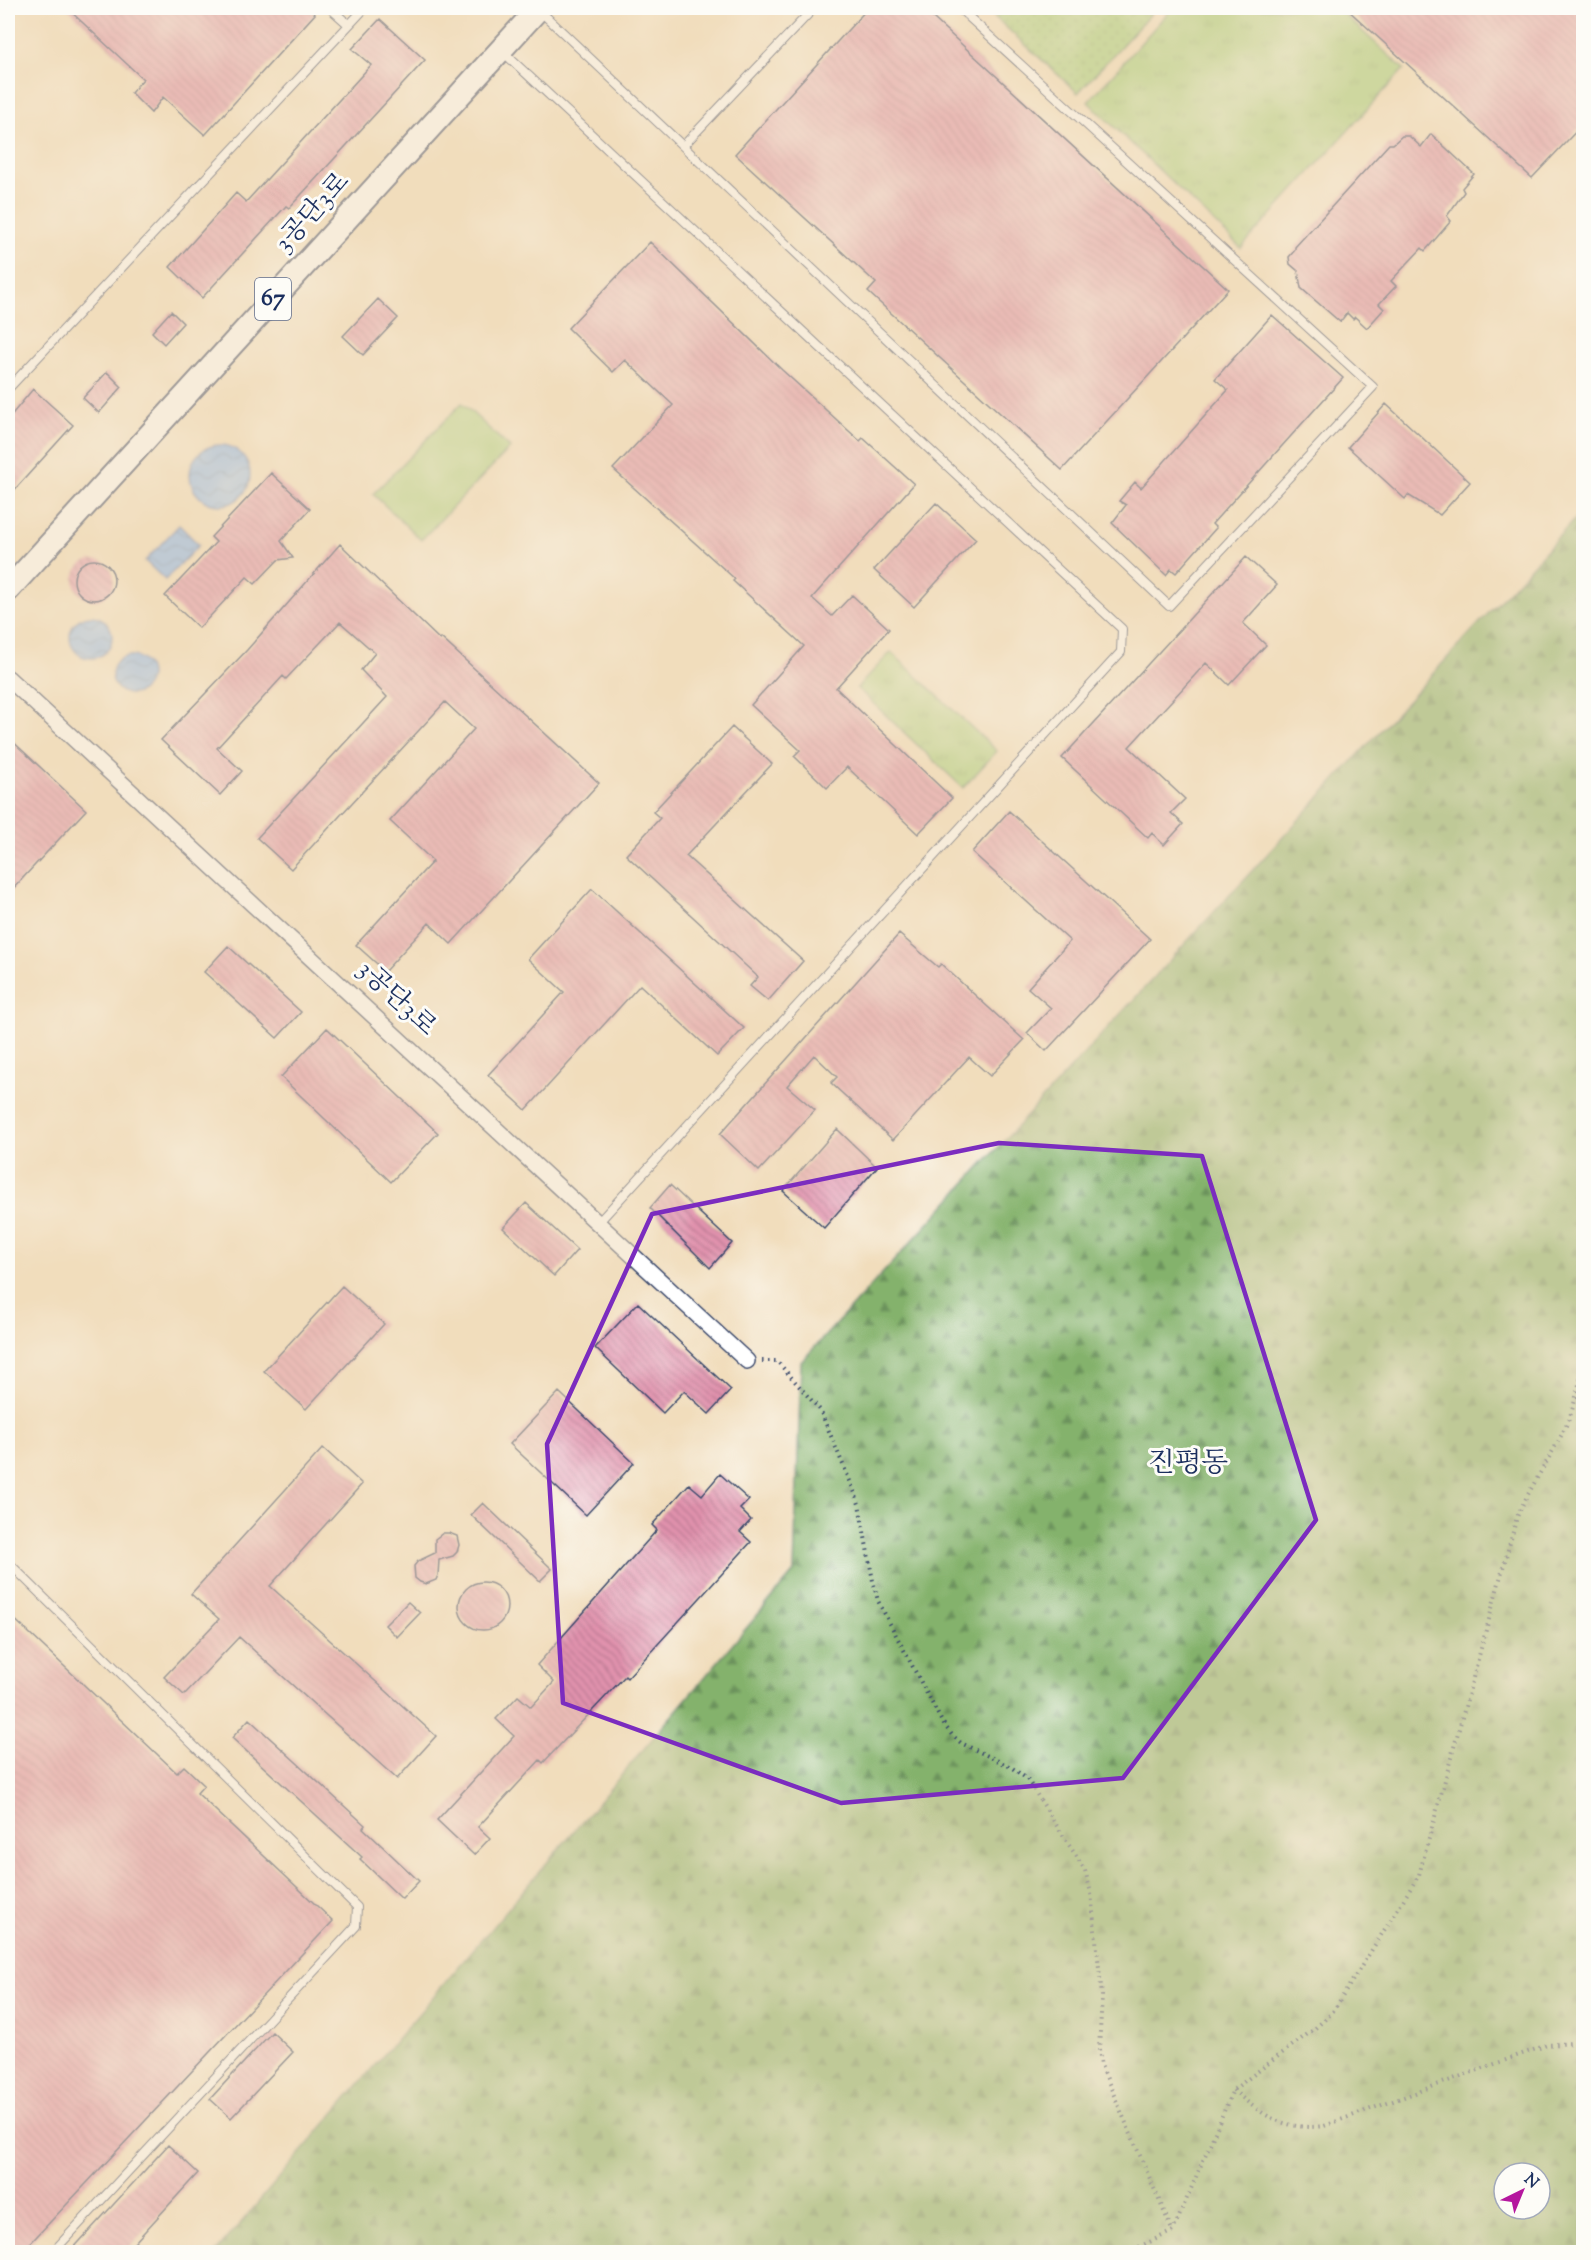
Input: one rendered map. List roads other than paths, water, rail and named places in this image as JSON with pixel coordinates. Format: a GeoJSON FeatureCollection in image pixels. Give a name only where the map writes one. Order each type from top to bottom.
{"type":"FeatureCollection","features":[{"type":"Feature","properties":{"kind":"main road","name":"3공단3로"},"geometry":{"type":"LineString","coordinates":[[8,590],[538,8]]}},
{"type":"Feature","properties":{"kind":"street","name":"3공단3로"},"geometry":{"type":"LineString","coordinates":[[8,678],[747,1361]]}},
{"type":"Feature","properties":{"kind":"lane"},"geometry":{"type":"LineString","coordinates":[[330,8],[349,25]]}},
{"type":"Feature","properties":{"kind":"lane"},"geometry":{"type":"LineString","coordinates":[[8,389],[365,8]]}},
{"type":"Feature","properties":{"kind":"lane"},"geometry":{"type":"LineString","coordinates":[[538,8],[1169,606],[1373,387],[959,8]]}},
{"type":"Feature","properties":{"kind":"lane"},"geometry":{"type":"LineString","coordinates":[[683,146],[814,8]]}},
{"type":"Feature","properties":{"kind":"lane"},"geometry":{"type":"LineString","coordinates":[[500,50],[1122,629],[1120,652],[597,1224]]}},
{"type":"Feature","properties":{"kind":"lane"},"geometry":{"type":"LineString","coordinates":[[8,1562],[357,1907],[356,1926],[53,2253]]}},
{"type":"Feature","properties":{"kind":"water"},"geometry":{"type":"Polygon","coordinates":[[[220,445],[241,454],[250,475],[241,496],[220,505],[199,496],[190,475],[199,454],[220,445]]]}},
{"type":"Feature","properties":{"kind":"water"},"geometry":{"type":"Polygon","coordinates":[[[179,525],[199,545],[165,580],[145,561],[179,525]]]}},
{"type":"Feature","properties":{"kind":"water"},"geometry":{"type":"Polygon","coordinates":[[[91,616],[106,622],[112,637],[106,652],[91,658],[76,652],[70,637],[76,622],[91,616]]]}},
{"type":"Feature","properties":{"kind":"water"},"geometry":{"type":"Polygon","coordinates":[[[131,656],[144,662],[150,675],[144,688],[131,694],[118,688],[112,675],[118,662],[131,656]]]}},
{"type":"Feature","properties":{"kind":"district","name":"진평동"},"geometry":{"type":"Point","coordinates":[1188,1464]}}]}
